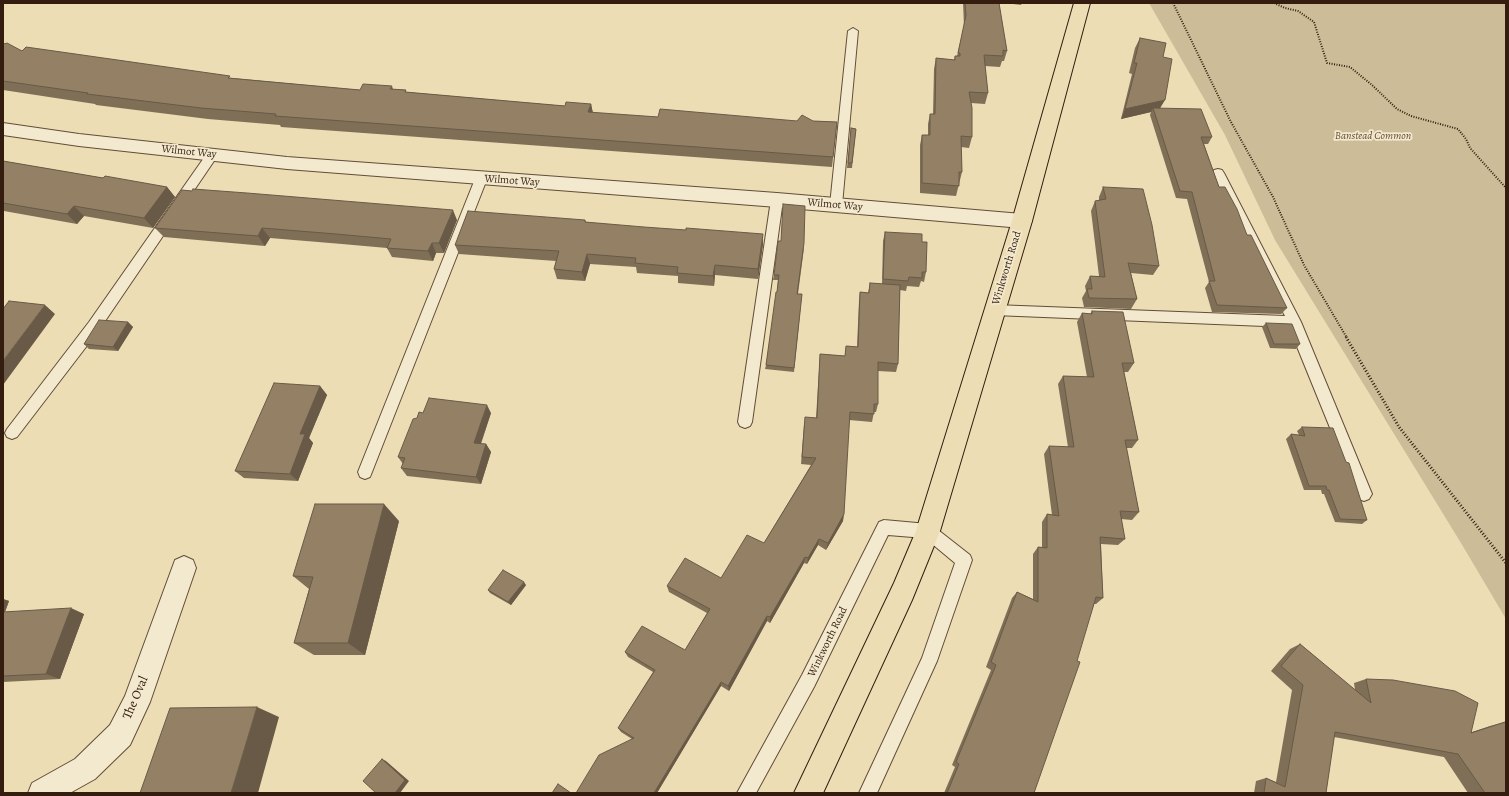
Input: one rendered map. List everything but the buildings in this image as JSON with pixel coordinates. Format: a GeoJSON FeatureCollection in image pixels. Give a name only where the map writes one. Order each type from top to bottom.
{"type":"FeatureCollection","features":[{"type":"Feature","properties":{"kind":"main road","name":"Winkworth Road"},"geometry":{"type":"LineString","coordinates":[[808,793],[903,591],[928,532],[1022,220],[1082,3]]}},
{"type":"Feature","properties":{"kind":"street","name":"Wilmot Way"},"geometry":{"type":"LineString","coordinates":[[3,129],[79,140],[287,163],[1022,220]]}},
{"type":"Feature","properties":{"kind":"street","name":"The Oval"},"geometry":{"type":"LineString","coordinates":[[42,793],[85,769],[120,736],[136,702],[184,568]]}},
{"type":"Feature","properties":{"kind":"lane"},"geometry":{"type":"LineString","coordinates":[[836,205],[853,31]]}},
{"type":"Feature","properties":{"kind":"lane"},"geometry":{"type":"LineString","coordinates":[[12,433],[94,326],[212,155]]}},
{"type":"Feature","properties":{"kind":"lane"},"geometry":{"type":"LineString","coordinates":[[1218,173],[1294,322],[1364,494]]}},
{"type":"Feature","properties":{"kind":"lane"},"geometry":{"type":"LineString","coordinates":[[365,472],[481,179]]}},
{"type":"Feature","properties":{"kind":"lane"},"geometry":{"type":"LineString","coordinates":[[745,422],[777,200]]}},
{"type":"Feature","properties":{"kind":"lane"},"geometry":{"type":"LineString","coordinates":[[994,310],[1294,322]]}},
{"type":"Feature","properties":{"kind":"lane","name":"Winkworth Road"},"geometry":{"type":"LineString","coordinates":[[746,793],[808,681],[884,527],[928,532]]}},
{"type":"Feature","properties":{"kind":"lane"},"geometry":{"type":"LineString","coordinates":[[868,793],[929,661],[964,560],[928,532]]}},
{"type":"Feature","properties":{"kind":"path"},"geometry":{"type":"LineString","coordinates":[[1173,3],[1231,122],[1273,197],[1304,265],[1395,420],[1506,563]]}},
{"type":"Feature","properties":{"kind":"path"},"geometry":{"type":"LineString","coordinates":[[1274,3],[1285,8],[1298,11],[1314,22],[1327,63],[1350,68],[1372,85],[1397,109],[1411,116],[1458,129],[1466,139],[1470,148],[1506,188]]}},
{"type":"Feature","properties":{"kind":"green space","name":"Banstead Common"},"geometry":{"type":"Polygon","coordinates":[[[1149,3],[1506,3],[1506,619],[1275,240],[1225,135],[1149,3]]]}}]}
